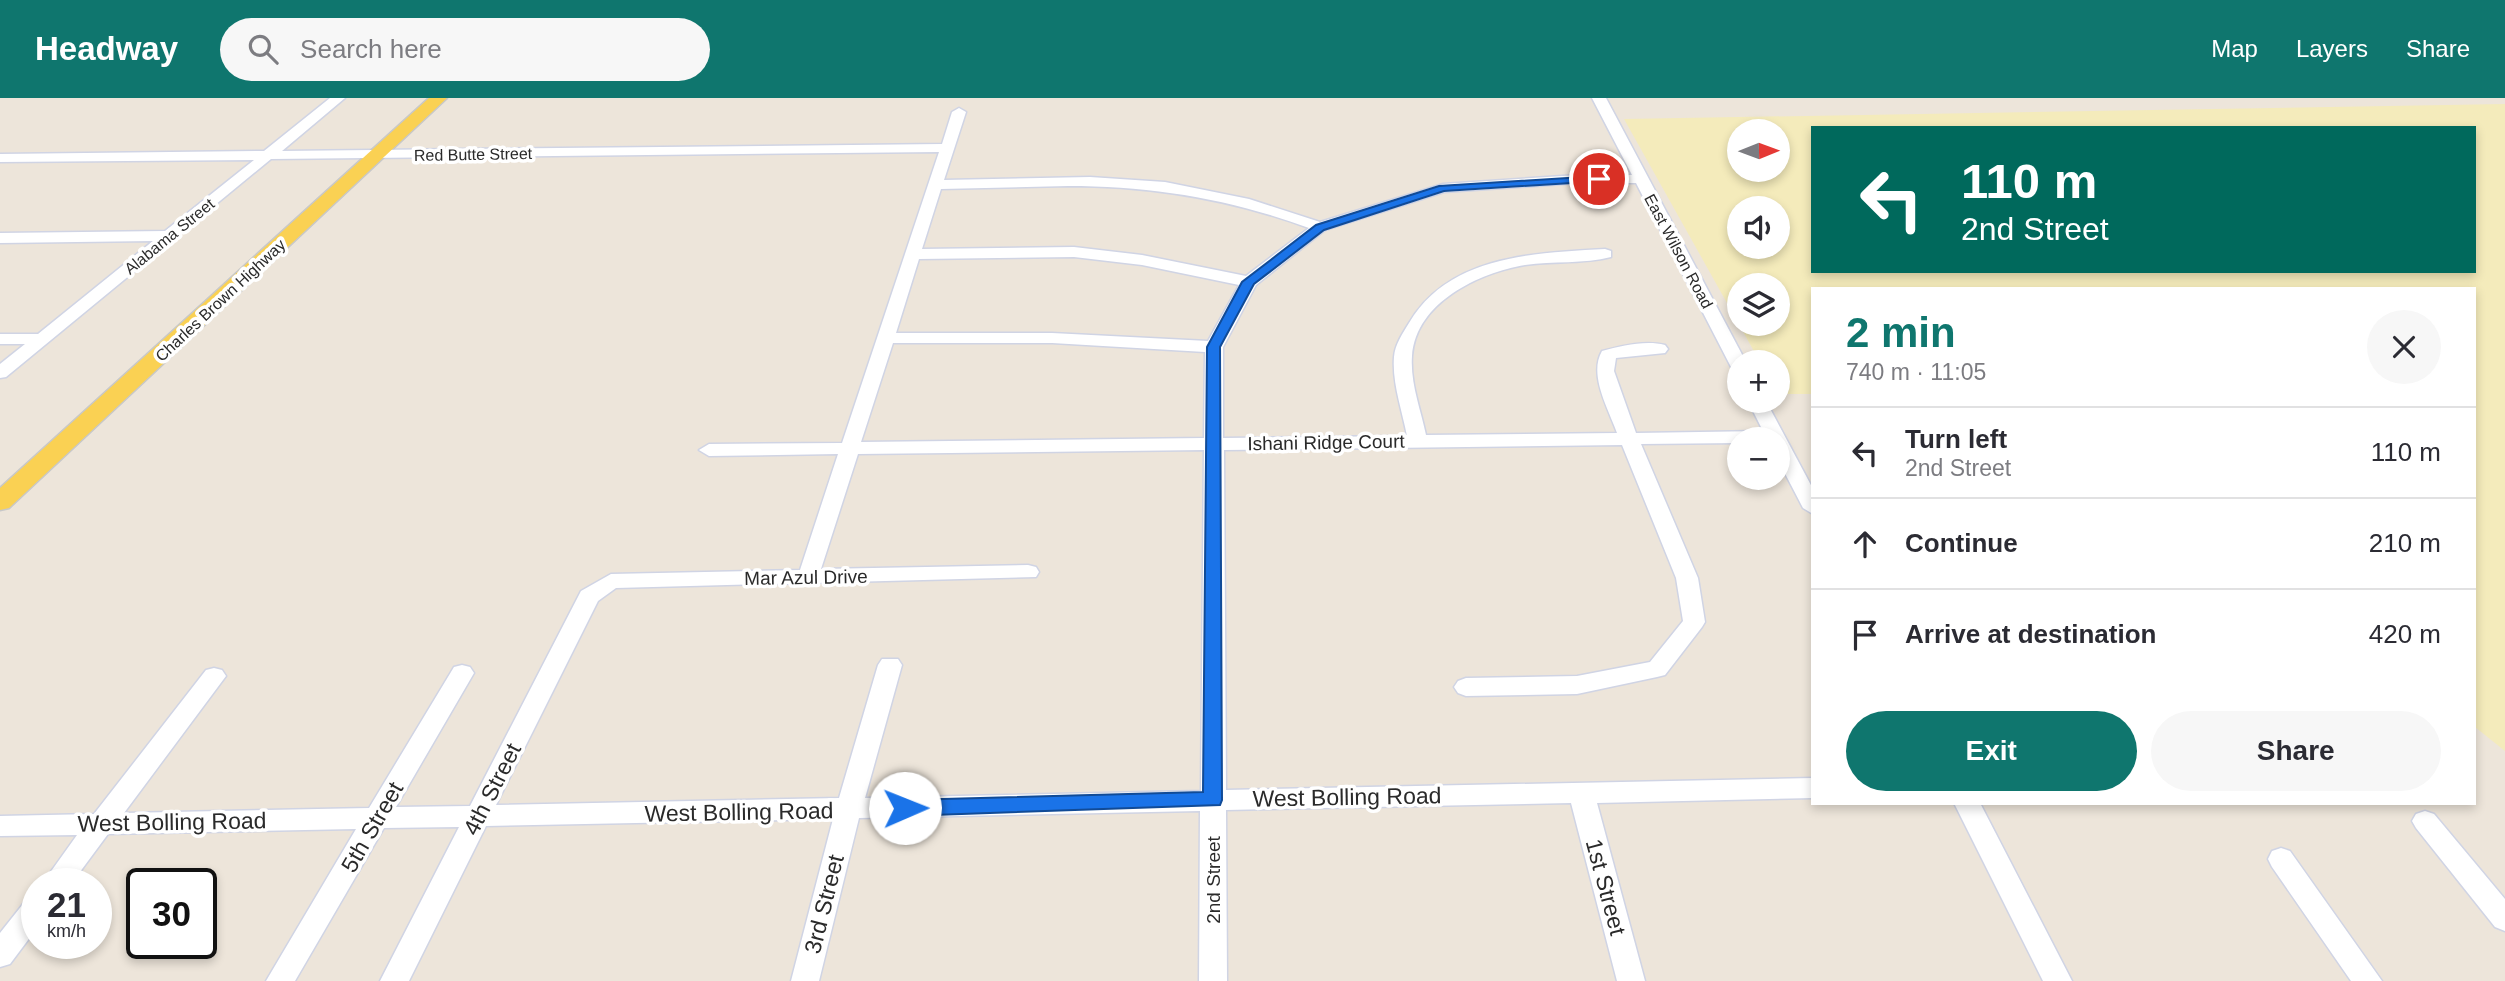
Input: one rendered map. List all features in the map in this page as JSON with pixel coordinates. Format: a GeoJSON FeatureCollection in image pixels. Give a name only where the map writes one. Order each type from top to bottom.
{"type":"FeatureCollection","features":[{"type":"Feature","properties":{"kind":"main road","name":"Charles Brown Highway"},"geometry":{"type":"LineString","coordinates":[[0,502],[439,98]]}},
{"type":"Feature","properties":{"kind":"street","name":"Alabama Street"},"geometry":{"type":"LineString","coordinates":[[0,373],[338,98]]}},
{"type":"Feature","properties":{"kind":"street","name":"East Wilson Road"},"geometry":{"type":"LineString","coordinates":[[1599,98],[1731,350]]}},
{"type":"Feature","properties":{"kind":"street"},"geometry":{"type":"LineString","coordinates":[[808,577],[959,112]]}},
{"type":"Feature","properties":{"kind":"street","name":"Red Butte Street"},"geometry":{"type":"LineString","coordinates":[[0,158],[946,148]]}},
{"type":"Feature","properties":{"kind":"street"},"geometry":{"type":"LineString","coordinates":[[887,338],[1052,338],[1214,347],[1249,282],[1320,227],[1443,188],[1578,179],[1641,178]]}},
{"type":"Feature","properties":{"kind":"street"},"geometry":{"type":"LineString","coordinates":[[935,185],[1114,182],[1163,187],[1239,200],[1320,227]]}},
{"type":"Feature","properties":{"kind":"street"},"geometry":{"type":"LineString","coordinates":[[0,238],[168,236]]}},
{"type":"Feature","properties":{"kind":"street"},"geometry":{"type":"LineString","coordinates":[[911,254],[1074,252],[1142,260],[1249,282]]}},
{"type":"Feature","properties":{"kind":"street"},"geometry":{"type":"LineString","coordinates":[[1418,441],[1402,356],[1418,318],[1438,293],[1474,274],[1525,261],[1605,254]]}},
{"type":"Feature","properties":{"kind":"street"},"geometry":{"type":"LineString","coordinates":[[0,339],[42,338]]}},
{"type":"Feature","properties":{"kind":"street","name":"2nd Street"},"geometry":{"type":"LineString","coordinates":[[1213,981],[1214,347]]}},
{"type":"Feature","properties":{"kind":"street"},"geometry":{"type":"LineString","coordinates":[[1466,687],[1577,685],[1657,669],[1694,622],[1687,578],[1629,439],[1605,371],[1608,355],[1627,350],[1659,349]]}},
{"type":"Feature","properties":{"kind":"street","name":"Ishani Ridge Court"},"geometry":{"type":"LineString","coordinates":[[709,450],[1727,439]]}},
{"type":"Feature","properties":{"kind":"street"},"geometry":{"type":"LineString","coordinates":[[1790,464],[1811,505]]}},
{"type":"Feature","properties":{"kind":"street","name":"Mar Azul Drive"},"geometry":{"type":"LineString","coordinates":[[589,596],[611,582],[1028,572]]}},
{"type":"Feature","properties":{"kind":"street","name":"4th Street"},"geometry":{"type":"LineString","coordinates":[[394,981],[589,596]]}},
{"type":"Feature","properties":{"kind":"street","name":"3rd Street"},"geometry":{"type":"LineString","coordinates":[[805,981],[890,665]]}},
{"type":"Feature","properties":{"kind":"street","name":"5th Street"},"geometry":{"type":"LineString","coordinates":[[279,981],[462,673]]}},
{"type":"Feature","properties":{"kind":"street"},"geometry":{"type":"LineString","coordinates":[[67,868],[214,676]]}},
{"type":"Feature","properties":{"kind":"street","name":"West Bolling Road"},"geometry":{"type":"LineString","coordinates":[[0,826],[1811,788]]}},
{"type":"Feature","properties":{"kind":"street","name":"1st Street"},"geometry":{"type":"LineString","coordinates":[[1581,792],[1630,981]]}},
{"type":"Feature","properties":{"kind":"street"},"geometry":{"type":"LineString","coordinates":[[1968,805],[2058,981]]}},
{"type":"Feature","properties":{"kind":"street"},"geometry":{"type":"LineString","coordinates":[[2425,821],[2505,919]]}},
{"type":"Feature","properties":{"kind":"street"},"geometry":{"type":"LineString","coordinates":[[2281,859],[2368,981]]}},
{"type":"Feature","properties":{"kind":"street"},"geometry":{"type":"LineString","coordinates":[[0,955],[21,928]]}},
{"type":"Feature","properties":{"kind":"sand"},"geometry":{"type":"Polygon","coordinates":[[[2505,104],[2505,751],[2476,728],[2476,287],[1811,287],[1811,394],[1790,394],[1790,350],[1753,350],[1745,336],[1790,336],[1790,273],[1727,273],[1727,303],[1624,119],[2505,104]]]}},
{"type":"Feature","properties":{"kind":"route"},"geometry":{"type":"LineString","coordinates":[[905,808],[1213,800],[1214,347],[1249,282],[1320,227],[1443,188],[1599,179]]}}]}
